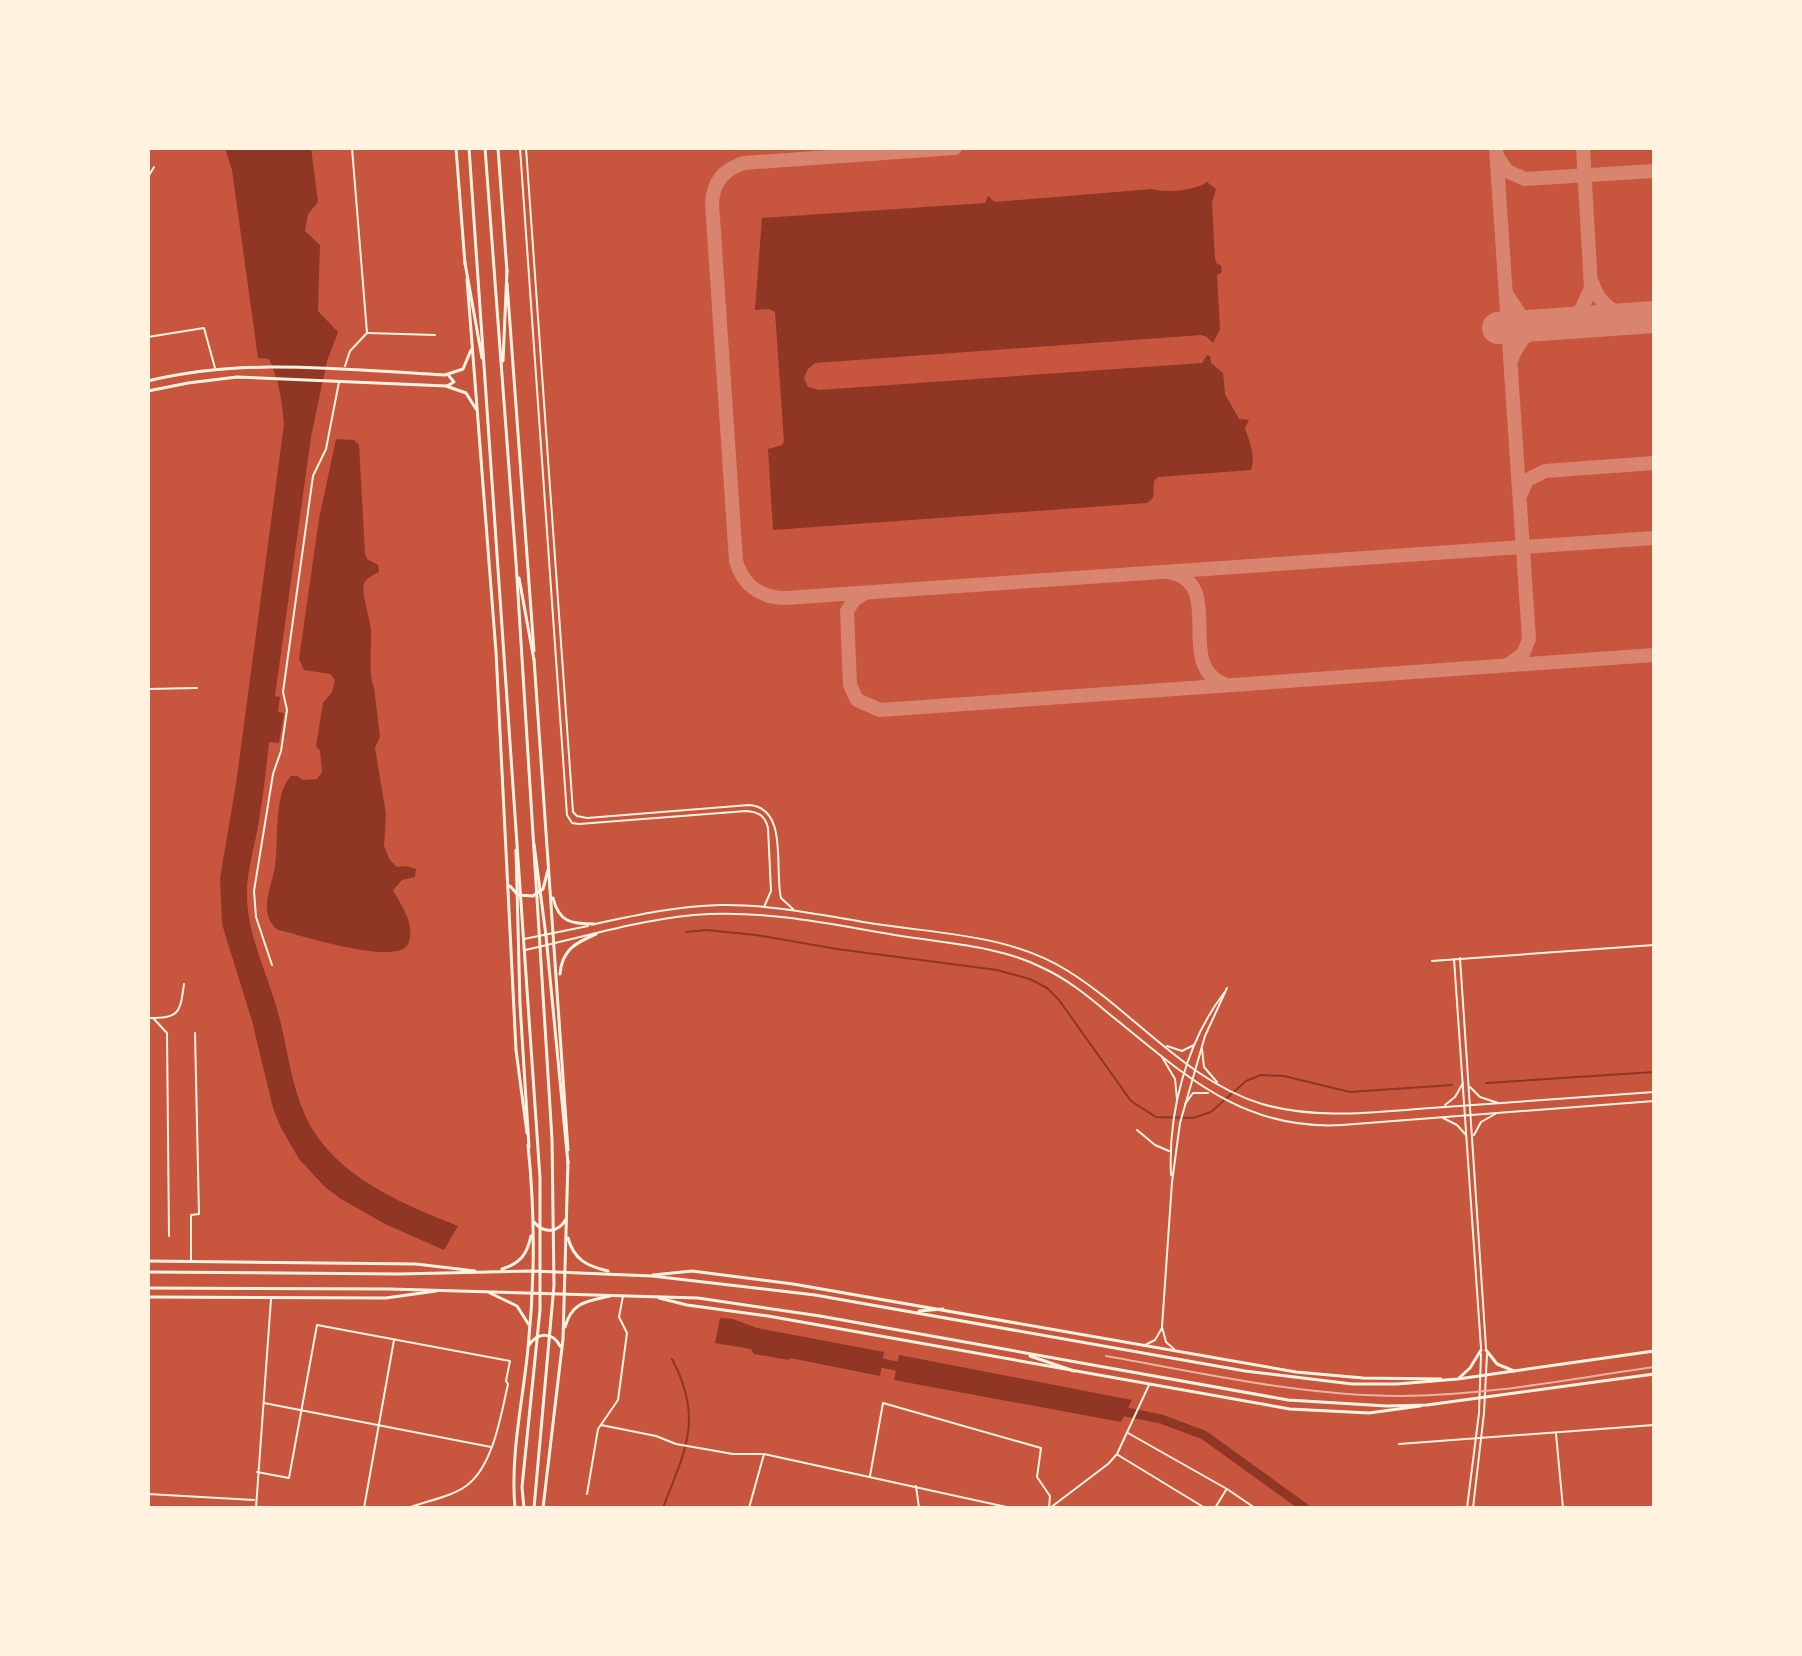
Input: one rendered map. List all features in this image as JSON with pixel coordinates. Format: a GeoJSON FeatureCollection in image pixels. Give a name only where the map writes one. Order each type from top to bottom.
{"type":"FeatureCollection","features":[{"type":"Feature","properties":{"kind":"main road"},"geometry":{"type":"LineString","coordinates":[[456,148],[496,652],[519,1077],[529,1147]]}},
{"type":"Feature","properties":{"kind":"main road"},"geometry":{"type":"LineString","coordinates":[[469,148],[540,1192],[540,1310],[522,1487],[524,1508]]}},
{"type":"Feature","properties":{"kind":"main road"},"geometry":{"type":"LineString","coordinates":[[485,148],[516,562],[552,1139],[552,1315],[534,1505]]}},
{"type":"Feature","properties":{"kind":"main road"},"geometry":{"type":"LineString","coordinates":[[498,148],[559,986],[568,1163],[562,1354],[543,1508]]}},
{"type":"Feature","properties":{"kind":"main road"},"geometry":{"type":"LineString","coordinates":[[465,263],[485,379]]}},
{"type":"Feature","properties":{"kind":"main road"},"geometry":{"type":"LineString","coordinates":[[502,377],[507,270]]}},
{"type":"Feature","properties":{"kind":"main road"},"geometry":{"type":"LineString","coordinates":[[148,381],[215,368],[255,366],[445,375],[459,372],[466,366],[472,338]]}},
{"type":"Feature","properties":{"kind":"main road"},"geometry":{"type":"LineString","coordinates":[[445,375],[454,380],[446,386]]}},
{"type":"Feature","properties":{"kind":"main road"},"geometry":{"type":"LineString","coordinates":[[148,391],[207,380],[256,377],[446,386],[459,389],[470,397],[480,425]]}},
{"type":"Feature","properties":{"kind":"main road"},"geometry":{"type":"LineString","coordinates":[[516,562],[534,660]]}},
{"type":"Feature","properties":{"kind":"main road"},"geometry":{"type":"LineString","coordinates":[[531,818],[568,1163]]}},
{"type":"Feature","properties":{"kind":"main road"},"geometry":{"type":"LineString","coordinates":[[515,1508],[513,1477],[530,1333],[533,1228],[522,1041],[516,819]]}},
{"type":"Feature","properties":{"kind":"main road"},"geometry":{"type":"LineString","coordinates":[[509,882],[518,895],[536,895],[545,886],[548,855]]}},
{"type":"Feature","properties":{"kind":"main road"},"geometry":{"type":"LineString","coordinates":[[550,885],[561,917],[574,924],[594,924]]}},
{"type":"Feature","properties":{"kind":"main road"},"geometry":{"type":"LineString","coordinates":[[559,986],[566,951],[596,934]]}},
{"type":"Feature","properties":{"kind":"main road"},"geometry":{"type":"LineString","coordinates":[[533,1218],[541,1228],[549,1231],[561,1227],[567,1215]]}},
{"type":"Feature","properties":{"kind":"main road"},"geometry":{"type":"LineString","coordinates":[[496,1271],[515,1265],[524,1257],[533,1228]]}},
{"type":"Feature","properties":{"kind":"main road"},"geometry":{"type":"LineString","coordinates":[[567,1233],[571,1249],[580,1260],[616,1273]]}},
{"type":"Feature","properties":{"kind":"main road"},"geometry":{"type":"LineString","coordinates":[[148,1261],[416,1264],[475,1271]]}},
{"type":"Feature","properties":{"kind":"main road"},"geometry":{"type":"LineString","coordinates":[[148,1272],[399,1274],[532,1271],[652,1276],[760,1287],[1298,1379],[1375,1384],[1484,1376],[1654,1351]]}},
{"type":"Feature","properties":{"kind":"main road"},"geometry":{"type":"LineString","coordinates":[[652,1276],[677,1271],[722,1274],[1322,1375],[1457,1379],[1484,1350],[1497,1364],[1517,1371]]}},
{"type":"Feature","properties":{"kind":"main road"},"geometry":{"type":"LineString","coordinates":[[148,1288],[487,1291],[698,1298],[788,1311],[1288,1400],[1387,1406],[1427,1405]]}},
{"type":"Feature","properties":{"kind":"main road"},"geometry":{"type":"LineString","coordinates":[[148,1297],[386,1298],[440,1291]]}},
{"type":"Feature","properties":{"kind":"main road"},"geometry":{"type":"LineString","coordinates":[[487,1291],[521,1309],[530,1333]]}},
{"type":"Feature","properties":{"kind":"main road"},"geometry":{"type":"LineString","coordinates":[[563,1339],[568,1318],[575,1307],[585,1301],[616,1294]]}},
{"type":"Feature","properties":{"kind":"main road"},"geometry":{"type":"LineString","coordinates":[[655,1297],[1150,1385],[1323,1412],[1384,1412],[1654,1374]]}},
{"type":"Feature","properties":{"kind":"main road"},"geometry":{"type":"LineString","coordinates":[[913,1312],[943,1309]]}},
{"type":"Feature","properties":{"kind":"main road"},"geometry":{"type":"LineString","coordinates":[[528,1349],[534,1338],[546,1335],[557,1340],[562,1354]]}},
{"type":"Feature","properties":{"kind":"main road"},"geometry":{"type":"LineString","coordinates":[[1018,1353],[1074,1371]]}},
{"type":"Feature","properties":{"kind":"street"},"geometry":{"type":"LineString","coordinates":[[344,370],[350,351],[367,333],[352,148]]}},
{"type":"Feature","properties":{"kind":"street"},"geometry":{"type":"LineString","coordinates":[[520,148],[567,815],[572,823],[579,824],[746,811],[759,814],[767,821],[768,828],[771,891],[764,907]]}},
{"type":"Feature","properties":{"kind":"street"},"geometry":{"type":"LineString","coordinates":[[526,148],[573,812],[587,818],[749,805],[763,807],[770,813],[775,826],[781,898],[798,912]]}},
{"type":"Feature","properties":{"kind":"street"},"geometry":{"type":"LineString","coordinates":[[148,177],[154,167]]}},
{"type":"Feature","properties":{"kind":"street"},"geometry":{"type":"LineString","coordinates":[[148,337],[204,328],[215,368]]}},
{"type":"Feature","properties":{"kind":"street"},"geometry":{"type":"LineString","coordinates":[[367,333],[435,335]]}},
{"type":"Feature","properties":{"kind":"street"},"geometry":{"type":"LineString","coordinates":[[272,965],[256,917],[255,882],[287,710],[283,692],[313,476],[326,449],[339,381]]}},
{"type":"Feature","properties":{"kind":"street"},"geometry":{"type":"LineString","coordinates":[[148,689],[197,688]]}},
{"type":"Feature","properties":{"kind":"street"},"geometry":{"type":"LineString","coordinates":[[511,942],[683,908],[764,907],[995,941],[1028,951],[1070,972],[1194,1069],[1220,1085],[1249,1099],[1293,1111],[1324,1114],[1654,1092]]}},
{"type":"Feature","properties":{"kind":"street"},"geometry":{"type":"LineString","coordinates":[[512,952],[677,917],[738,914],[789,919],[996,951],[1033,963],[1058,976],[1213,1094],[1242,1108],[1284,1121],[1321,1126],[1654,1101]]}},
{"type":"Feature","properties":{"kind":"street"},"geometry":{"type":"LineString","coordinates":[[1432,961],[1654,945]]}},
{"type":"Feature","properties":{"kind":"street"},"geometry":{"type":"LineString","coordinates":[[1460,958],[1484,1350],[1481,1439],[1473,1508]]}},
{"type":"Feature","properties":{"kind":"street"},"geometry":{"type":"LineString","coordinates":[[1454,959],[1484,1350]]}},
{"type":"Feature","properties":{"kind":"street"},"geometry":{"type":"LineString","coordinates":[[148,1018],[171,1018],[180,1008],[184,984]]}},
{"type":"Feature","properties":{"kind":"street"},"geometry":{"type":"LineString","coordinates":[[1172,1182],[1170,1151],[1176,1105],[1197,1041],[1227,988],[1191,1079],[1183,1109],[1172,1182],[1162,1327],[1166,1342],[1178,1351]]}},
{"type":"Feature","properties":{"kind":"street"},"geometry":{"type":"LineString","coordinates":[[153,1018],[167,1033],[169,1236]]}},
{"type":"Feature","properties":{"kind":"street"},"geometry":{"type":"LineString","coordinates":[[191,1261],[191,1215],[199,1214],[195,1033]]}},
{"type":"Feature","properties":{"kind":"street"},"geometry":{"type":"LineString","coordinates":[[1162,1043],[1182,1051],[1191,1049],[1197,1041]]}},
{"type":"Feature","properties":{"kind":"street"},"geometry":{"type":"LineString","coordinates":[[1202,1045],[1204,1067],[1220,1085]]}},
{"type":"Feature","properties":{"kind":"street"},"geometry":{"type":"LineString","coordinates":[[1160,1055],[1175,1079],[1176,1105]]}},
{"type":"Feature","properties":{"kind":"street"},"geometry":{"type":"LineString","coordinates":[[1442,1107],[1455,1097],[1463,1082]]}},
{"type":"Feature","properties":{"kind":"street"},"geometry":{"type":"LineString","coordinates":[[1468,1085],[1480,1097],[1499,1103]]}},
{"type":"Feature","properties":{"kind":"street"},"geometry":{"type":"LineString","coordinates":[[1183,1109],[1193,1093],[1203,1091],[1213,1094]]}},
{"type":"Feature","properties":{"kind":"street"},"geometry":{"type":"LineString","coordinates":[[1472,1141],[1481,1122],[1498,1113]]}},
{"type":"Feature","properties":{"kind":"street"},"geometry":{"type":"LineString","coordinates":[[1442,1117],[1458,1126],[1467,1138]]}},
{"type":"Feature","properties":{"kind":"street"},"geometry":{"type":"LineString","coordinates":[[1137,1130],[1155,1145],[1170,1151]]}},
{"type":"Feature","properties":{"kind":"street"},"geometry":{"type":"LineString","coordinates":[[587,1494],[599,1425],[618,1400],[627,1333],[619,1317],[623,1295]]}},
{"type":"Feature","properties":{"kind":"street"},"geometry":{"type":"LineString","coordinates":[[256,1508],[271,1298]]}},
{"type":"Feature","properties":{"kind":"street"},"geometry":{"type":"LineString","coordinates":[[257,1472],[289,1478],[317,1325],[510,1361],[508,1384],[493,1447],[465,1487],[408,1508]]}},
{"type":"Feature","properties":{"kind":"street"},"geometry":{"type":"LineString","coordinates":[[1144,1345],[1155,1340],[1162,1327]]}},
{"type":"Feature","properties":{"kind":"street"},"geometry":{"type":"LineString","coordinates":[[364,1508],[394,1340]]}},
{"type":"Feature","properties":{"kind":"street"},"geometry":{"type":"LineString","coordinates":[[1050,1508],[1117,1454],[1150,1385]]}},
{"type":"Feature","properties":{"kind":"street"},"geometry":{"type":"LineString","coordinates":[[1467,1508],[1482,1399]]}},
{"type":"Feature","properties":{"kind":"street"},"geometry":{"type":"LineString","coordinates":[[264,1403],[493,1447]]}},
{"type":"Feature","properties":{"kind":"street"},"geometry":{"type":"LineString","coordinates":[[870,1476],[883,1403],[1041,1448],[1037,1477],[1050,1496],[1050,1508]]}},
{"type":"Feature","properties":{"kind":"street"},"geometry":{"type":"LineString","coordinates":[[599,1425],[697,1448],[733,1454],[764,1454],[1011,1508]]}},
{"type":"Feature","properties":{"kind":"street"},"geometry":{"type":"LineString","coordinates":[[1399,1444],[1654,1425]]}},
{"type":"Feature","properties":{"kind":"street"},"geometry":{"type":"LineString","coordinates":[[1127,1432],[1255,1508]]}},
{"type":"Feature","properties":{"kind":"street"},"geometry":{"type":"LineString","coordinates":[[1556,1432],[1563,1508]]}},
{"type":"Feature","properties":{"kind":"street"},"geometry":{"type":"LineString","coordinates":[[749,1508],[764,1454]]}},
{"type":"Feature","properties":{"kind":"street"},"geometry":{"type":"LineString","coordinates":[[1117,1454],[1205,1508]]}},
{"type":"Feature","properties":{"kind":"street"},"geometry":{"type":"LineString","coordinates":[[916,1486],[919,1508]]}},
{"type":"Feature","properties":{"kind":"street"},"geometry":{"type":"LineString","coordinates":[[1215,1508],[1227,1489]]}},
{"type":"Feature","properties":{"kind":"street"},"geometry":{"type":"LineString","coordinates":[[148,1494],[255,1500]]}},
{"type":"Feature","properties":{"kind":"street"},"geometry":{"type":"LineString","coordinates":[[243,1508],[247,1500]]}},
{"type":"Feature","properties":{"kind":"shaded area"},"geometry":{"type":"Polygon","coordinates":[[[225,148],[311,148],[318,202],[308,214],[305,231],[320,245],[318,311],[338,332],[327,361],[311,437],[275,696],[280,697],[278,712],[284,713],[279,743],[269,742],[248,880],[248,912],[277,1009],[296,1089],[317,1136],[332,1154],[370,1184],[391,1197],[458,1226],[444,1250],[385,1224],[341,1199],[299,1159],[273,1108],[252,1021],[222,924],[220,878],[236,784],[284,424],[280,391],[269,359],[258,358],[232,170],[225,148]]]}},
{"type":"Feature","properties":{"kind":"shaded area"},"geometry":{"type":"Polygon","coordinates":[[[1207,182],[1216,189],[1212,203],[1215,259],[1221,265],[1222,272],[1217,275],[1220,329],[1213,343],[1201,335],[815,363],[804,378],[808,387],[819,390],[1202,363],[1207,355],[1223,373],[1225,394],[1239,419],[1249,420],[1245,428],[1252,454],[1251,470],[1158,477],[1154,481],[1153,498],[1147,503],[773,530],[768,449],[782,445],[784,441],[775,312],[755,310],[762,218],[985,203],[988,196],[995,202],[1152,189],[1180,190],[1207,182]]]}},
{"type":"Feature","properties":{"kind":"shaded area"},"geometry":{"type":"Polygon","coordinates":[[[336,439],[354,440],[359,445],[365,553],[367,559],[378,565],[379,572],[366,580],[363,588],[371,629],[371,676],[380,737],[375,748],[386,814],[384,846],[397,867],[416,869],[415,877],[402,880],[393,890],[409,921],[409,942],[402,949],[388,952],[348,948],[278,930],[270,921],[267,909],[275,866],[279,806],[285,784],[291,776],[303,780],[317,779],[322,772],[320,751],[316,746],[323,703],[332,692],[335,680],[330,674],[304,670],[299,659],[319,519],[336,439]]]}},
{"type":"Feature","properties":{"kind":"shaded area"},"geometry":{"type":"Polygon","coordinates":[[[720,1318],[884,1352],[880,1376],[754,1354],[751,1349],[715,1343],[720,1318]]]}},
{"type":"Feature","properties":{"kind":"shaded area"},"geometry":{"type":"Polygon","coordinates":[[[899,1355],[1132,1400],[1121,1422],[894,1380],[899,1355]]]}},
{"type":"Feature","properties":{"kind":"waterway"},"geometry":{"type":"LineString","coordinates":[[686,932],[706,930],[756,935],[997,970],[1030,979],[1047,988],[1059,1000],[1131,1101],[1156,1117],[1193,1118],[1211,1112],[1246,1081],[1261,1075],[1284,1076],[1350,1092],[1452,1085]]}},
{"type":"Feature","properties":{"kind":"waterway"},"geometry":{"type":"LineString","coordinates":[[1486,1083],[1654,1072]]}},
{"type":"Feature","properties":{"kind":"waterway"},"geometry":{"type":"LineString","coordinates":[[663,1508],[688,1434],[687,1399],[672,1359]]}},
{"type":"Feature","properties":{"kind":"waterway"},"geometry":{"type":"LineString","coordinates":[[873,1361],[905,1368]]}},
{"type":"Feature","properties":{"kind":"waterway"},"geometry":{"type":"LineString","coordinates":[[1116,1410],[1161,1419],[1204,1435],[1305,1508]]}},
{"type":"Feature","properties":{"kind":"taxiway"},"geometry":{"type":"LineString","coordinates":[[955,148],[744,163],[725,173],[717,183],[712,203],[736,561],[743,577],[761,593],[786,598],[1654,538]]}},
{"type":"Feature","properties":{"kind":"taxiway"},"geometry":{"type":"LineString","coordinates":[[1496,148],[1529,639],[1523,654],[1508,665]]}},
{"type":"Feature","properties":{"kind":"taxiway"},"geometry":{"type":"LineString","coordinates":[[1561,324],[1581,310],[1591,288],[1583,148]]}},
{"type":"Feature","properties":{"kind":"taxiway"},"geometry":{"type":"LineString","coordinates":[[1497,156],[1507,171],[1525,179],[1654,171]]}},
{"type":"Feature","properties":{"kind":"taxiway"},"geometry":{"type":"LineString","coordinates":[[1592,282],[1599,297],[1610,308],[1639,318]]}},
{"type":"Feature","properties":{"kind":"taxiway"},"geometry":{"type":"LineString","coordinates":[[1507,295],[1521,316],[1545,324]]}},
{"type":"Feature","properties":{"kind":"taxiway"},"geometry":{"type":"LineString","coordinates":[[1511,361],[1525,337],[1550,324]]}},
{"type":"Feature","properties":{"kind":"taxiway"},"geometry":{"type":"LineString","coordinates":[[1520,496],[1527,480],[1545,471],[1654,463]]}},
{"type":"Feature","properties":{"kind":"taxiway"},"geometry":{"type":"LineString","coordinates":[[1172,573],[1188,581],[1196,593],[1203,662],[1211,676],[1226,685]]}},
{"type":"Feature","properties":{"kind":"taxiway"},"geometry":{"type":"LineString","coordinates":[[865,593],[854,600],[847,611],[850,685],[857,700],[880,710],[1654,655]]}},
{"type":"Feature","properties":{"kind":"runway"},"geometry":{"type":"LineString","coordinates":[[1498,328],[1654,317]]}},
{"type":"Feature","properties":{"kind":"railway"},"geometry":{"type":"LineString","coordinates":[[1106,1356],[1289,1388],[1400,1396],[1496,1390],[1654,1367]]}}]}
